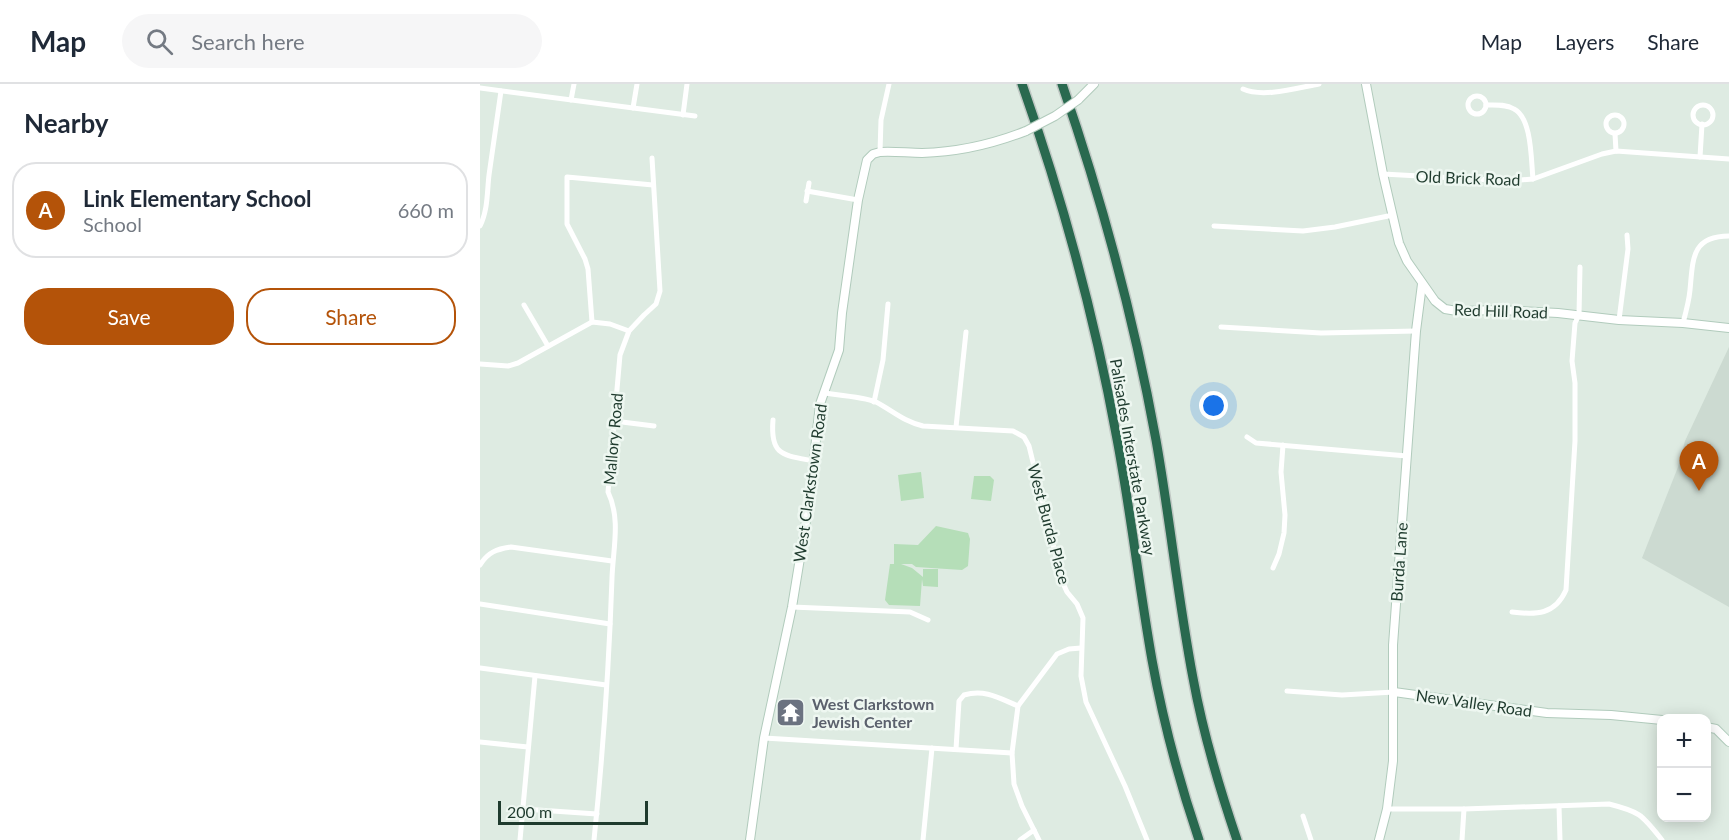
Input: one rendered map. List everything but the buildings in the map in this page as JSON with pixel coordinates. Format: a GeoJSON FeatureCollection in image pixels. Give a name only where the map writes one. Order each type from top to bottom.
{"type":"FeatureCollection","features":[{"type":"Feature","properties":{"kind":"highway","name":"Palisades Interstate Parkway"},"geometry":{"type":"LineString","coordinates":[[1022,84],[1061,204],[1095,330],[1119,448],[1159,695],[1176,767],[1199,840]]}},
{"type":"Feature","properties":{"kind":"highway","name":"Palisades Interstate Parkway"},"geometry":{"type":"LineString","coordinates":[[1062,84],[1101,205],[1134,331],[1158,450],[1197,698],[1214,768],[1236,840]]}},
{"type":"Feature","properties":{"kind":"street"},"geometry":{"type":"LineString","coordinates":[[571,100],[574,84]]}},
{"type":"Feature","properties":{"kind":"street"},"geometry":{"type":"LineString","coordinates":[[633,108],[637,84]]}},
{"type":"Feature","properties":{"kind":"street"},"geometry":{"type":"LineString","coordinates":[[683,115],[687,84]]}},
{"type":"Feature","properties":{"kind":"street"},"geometry":{"type":"LineString","coordinates":[[890,84],[881,120],[880,152],[923,153],[955,150],[994,142],[1026,131],[1055,116],[1078,100],[1094,84]]}},
{"type":"Feature","properties":{"kind":"street"},"geometry":{"type":"LineString","coordinates":[[1243,89],[1250,92],[1264,92],[1319,84]]}},
{"type":"Feature","properties":{"kind":"street","name":"Red Hill Road"},"geometry":{"type":"LineString","coordinates":[[1366,84],[1399,243],[1407,261],[1422,284],[1435,301],[1445,309],[1579,315],[1729,328]]}},
{"type":"Feature","properties":{"kind":"street"},"geometry":{"type":"LineString","coordinates":[[480,88],[695,116]]}},
{"type":"Feature","properties":{"kind":"street"},"geometry":{"type":"LineString","coordinates":[[480,226],[487,203],[501,91]]}},
{"type":"Feature","properties":{"kind":"street"},"geometry":{"type":"LineString","coordinates":[[1486,105],[1505,106],[1515,109],[1523,116],[1527,129],[1533,179]]}},
{"type":"Feature","properties":{"kind":"street"},"geometry":{"type":"LineString","coordinates":[[1700,157],[1702,124]]}},
{"type":"Feature","properties":{"kind":"street"},"geometry":{"type":"LineString","coordinates":[[1615,134],[1616,151]]}},
{"type":"Feature","properties":{"kind":"street","name":"Old Brick Road"},"geometry":{"type":"LineString","coordinates":[[1383,174],[1510,181],[1533,179],[1616,151],[1729,159]]}},
{"type":"Feature","properties":{"kind":"street","name":"West Clarkstown Road"},"geometry":{"type":"LineString","coordinates":[[750,840],[764,738],[792,607],[806,524],[820,404],[839,350],[858,200],[867,160],[873,154],[880,152]]}},
{"type":"Feature","properties":{"kind":"street","name":"Mallory Road"},"geometry":{"type":"LineString","coordinates":[[594,840],[616,519],[608,492],[620,355],[630,331],[656,304],[660,291],[652,158]]}},
{"type":"Feature","properties":{"kind":"street"},"geometry":{"type":"LineString","coordinates":[[592,322],[588,269],[567,224],[567,177],[653,185]]}},
{"type":"Feature","properties":{"kind":"street"},"geometry":{"type":"LineString","coordinates":[[480,178],[489,179]]}},
{"type":"Feature","properties":{"kind":"street"},"geometry":{"type":"LineString","coordinates":[[806,201],[809,183]]}},
{"type":"Feature","properties":{"kind":"street"},"geometry":{"type":"LineString","coordinates":[[807,191],[858,200]]}},
{"type":"Feature","properties":{"kind":"street"},"geometry":{"type":"LineString","coordinates":[[1214,226],[1303,231],[1393,215]]}},
{"type":"Feature","properties":{"kind":"street"},"geometry":{"type":"LineString","coordinates":[[1619,320],[1628,249],[1627,235]]}},
{"type":"Feature","properties":{"kind":"street"},"geometry":{"type":"LineString","coordinates":[[1683,323],[1696,250],[1707,240],[1729,236]]}},
{"type":"Feature","properties":{"kind":"street"},"geometry":{"type":"LineString","coordinates":[[1512,612],[1529,614],[1548,611],[1562,599],[1566,590],[1575,441],[1575,383],[1572,361],[1575,322],[1579,315],[1580,267]]}},
{"type":"Feature","properties":{"kind":"street","name":"Burda Lane"},"geometry":{"type":"LineString","coordinates":[[1379,840],[1387,809],[1393,761],[1393,645],[1416,331],[1422,284]]}},
{"type":"Feature","properties":{"kind":"street"},"geometry":{"type":"LineString","coordinates":[[874,402],[883,360],[888,304]]}},
{"type":"Feature","properties":{"kind":"street"},"geometry":{"type":"LineString","coordinates":[[524,305],[548,346]]}},
{"type":"Feature","properties":{"kind":"street"},"geometry":{"type":"LineString","coordinates":[[480,364],[508,366],[518,363],[592,322],[610,324],[630,331]]}},
{"type":"Feature","properties":{"kind":"street"},"geometry":{"type":"LineString","coordinates":[[1221,327],[1321,333],[1416,331]]}},
{"type":"Feature","properties":{"kind":"street"},"geometry":{"type":"LineString","coordinates":[[956,427],[966,332]]}},
{"type":"Feature","properties":{"kind":"street","name":"West Burda Place"},"geometry":{"type":"LineString","coordinates":[[824,393],[874,402],[913,424],[1013,431],[1024,437],[1029,446],[1062,581],[1083,618],[1081,676],[1086,702],[1147,840]]}},
{"type":"Feature","properties":{"kind":"street"},"geometry":{"type":"LineString","coordinates":[[773,420],[772,441],[782,453],[790,457],[813,461]]}},
{"type":"Feature","properties":{"kind":"street"},"geometry":{"type":"LineString","coordinates":[[614,421],[654,426]]}},
{"type":"Feature","properties":{"kind":"street"},"geometry":{"type":"LineString","coordinates":[[1247,437],[1256,443],[1407,456]]}},
{"type":"Feature","properties":{"kind":"street"},"geometry":{"type":"LineString","coordinates":[[1273,568],[1284,533],[1285,515],[1281,472],[1283,445]]}},
{"type":"Feature","properties":{"kind":"street"},"geometry":{"type":"LineString","coordinates":[[480,565],[488,554],[498,549],[511,547],[612,561]]}},
{"type":"Feature","properties":{"kind":"street"},"geometry":{"type":"LineString","coordinates":[[480,604],[610,624]]}},
{"type":"Feature","properties":{"kind":"street"},"geometry":{"type":"LineString","coordinates":[[792,607],[910,612],[928,620]]}},
{"type":"Feature","properties":{"kind":"street"},"geometry":{"type":"LineString","coordinates":[[1039,840],[1014,784],[1012,753],[1018,706],[1057,654],[1069,649],[1081,648]]}},
{"type":"Feature","properties":{"kind":"street"},"geometry":{"type":"LineString","coordinates":[[480,668],[606,685]]}},
{"type":"Feature","properties":{"kind":"street"},"geometry":{"type":"LineString","coordinates":[[520,840],[535,676]]}},
{"type":"Feature","properties":{"kind":"street","name":"New Valley Road"},"geometry":{"type":"LineString","coordinates":[[1287,691],[1342,695],[1394,692],[1547,713],[1657,720]]}},
{"type":"Feature","properties":{"kind":"street"},"geometry":{"type":"LineString","coordinates":[[956,749],[959,700],[964,695],[982,692],[1018,706]]}},
{"type":"Feature","properties":{"kind":"street"},"geometry":{"type":"LineString","coordinates":[[1711,728],[1716,729],[1729,742]]}},
{"type":"Feature","properties":{"kind":"street"},"geometry":{"type":"LineString","coordinates":[[764,738],[1012,753]]}},
{"type":"Feature","properties":{"kind":"street"},"geometry":{"type":"LineString","coordinates":[[480,742],[528,747]]}},
{"type":"Feature","properties":{"kind":"street"},"geometry":{"type":"LineString","coordinates":[[923,840],[932,748]]}},
{"type":"Feature","properties":{"kind":"street"},"geometry":{"type":"LineString","coordinates":[[1387,809],[1609,804],[1630,809],[1643,817],[1662,840]]}},
{"type":"Feature","properties":{"kind":"street"},"geometry":{"type":"LineString","coordinates":[[1559,806],[1560,840]]}},
{"type":"Feature","properties":{"kind":"street"},"geometry":{"type":"LineString","coordinates":[[523,809],[597,814]]}},
{"type":"Feature","properties":{"kind":"street"},"geometry":{"type":"LineString","coordinates":[[1462,840],[1464,809]]}},
{"type":"Feature","properties":{"kind":"street"},"geometry":{"type":"LineString","coordinates":[[1303,816],[1311,840]]}},
{"type":"Feature","properties":{"kind":"street"},"geometry":{"type":"LineString","coordinates":[[1020,840],[1034,830]]}},
{"type":"Feature","properties":{"kind":"shaded area"},"geometry":{"type":"Polygon","coordinates":[[[1729,347],[1729,607],[1642,558],[1678,467],[1685,441],[1729,347]]]}},
{"type":"Feature","properties":{"kind":"green space"},"geometry":{"type":"Polygon","coordinates":[[[921,472],[924,498],[901,501],[898,475],[921,472]]]}},
{"type":"Feature","properties":{"kind":"green space"},"geometry":{"type":"Polygon","coordinates":[[[974,476],[990,476],[994,480],[991,501],[971,499],[974,476]]]}},
{"type":"Feature","properties":{"kind":"green space"},"geometry":{"type":"Polygon","coordinates":[[[936,526],[968,533],[970,539],[968,566],[962,570],[901,564],[912,568],[923,577],[923,569],[938,569],[938,587],[923,586],[922,579],[920,606],[889,605],[885,600],[890,564],[894,564],[894,544],[918,545],[936,526]]]}},
{"type":"Feature","properties":{"kind":"place","name":"Link Elementary School"},"geometry":{"type":"Point","coordinates":[1699,491]}},
{"type":"Feature","properties":{"kind":"place","name":"West Clarkstown Jewish Center"},"geometry":{"type":"Point","coordinates":[791,713]}}]}
